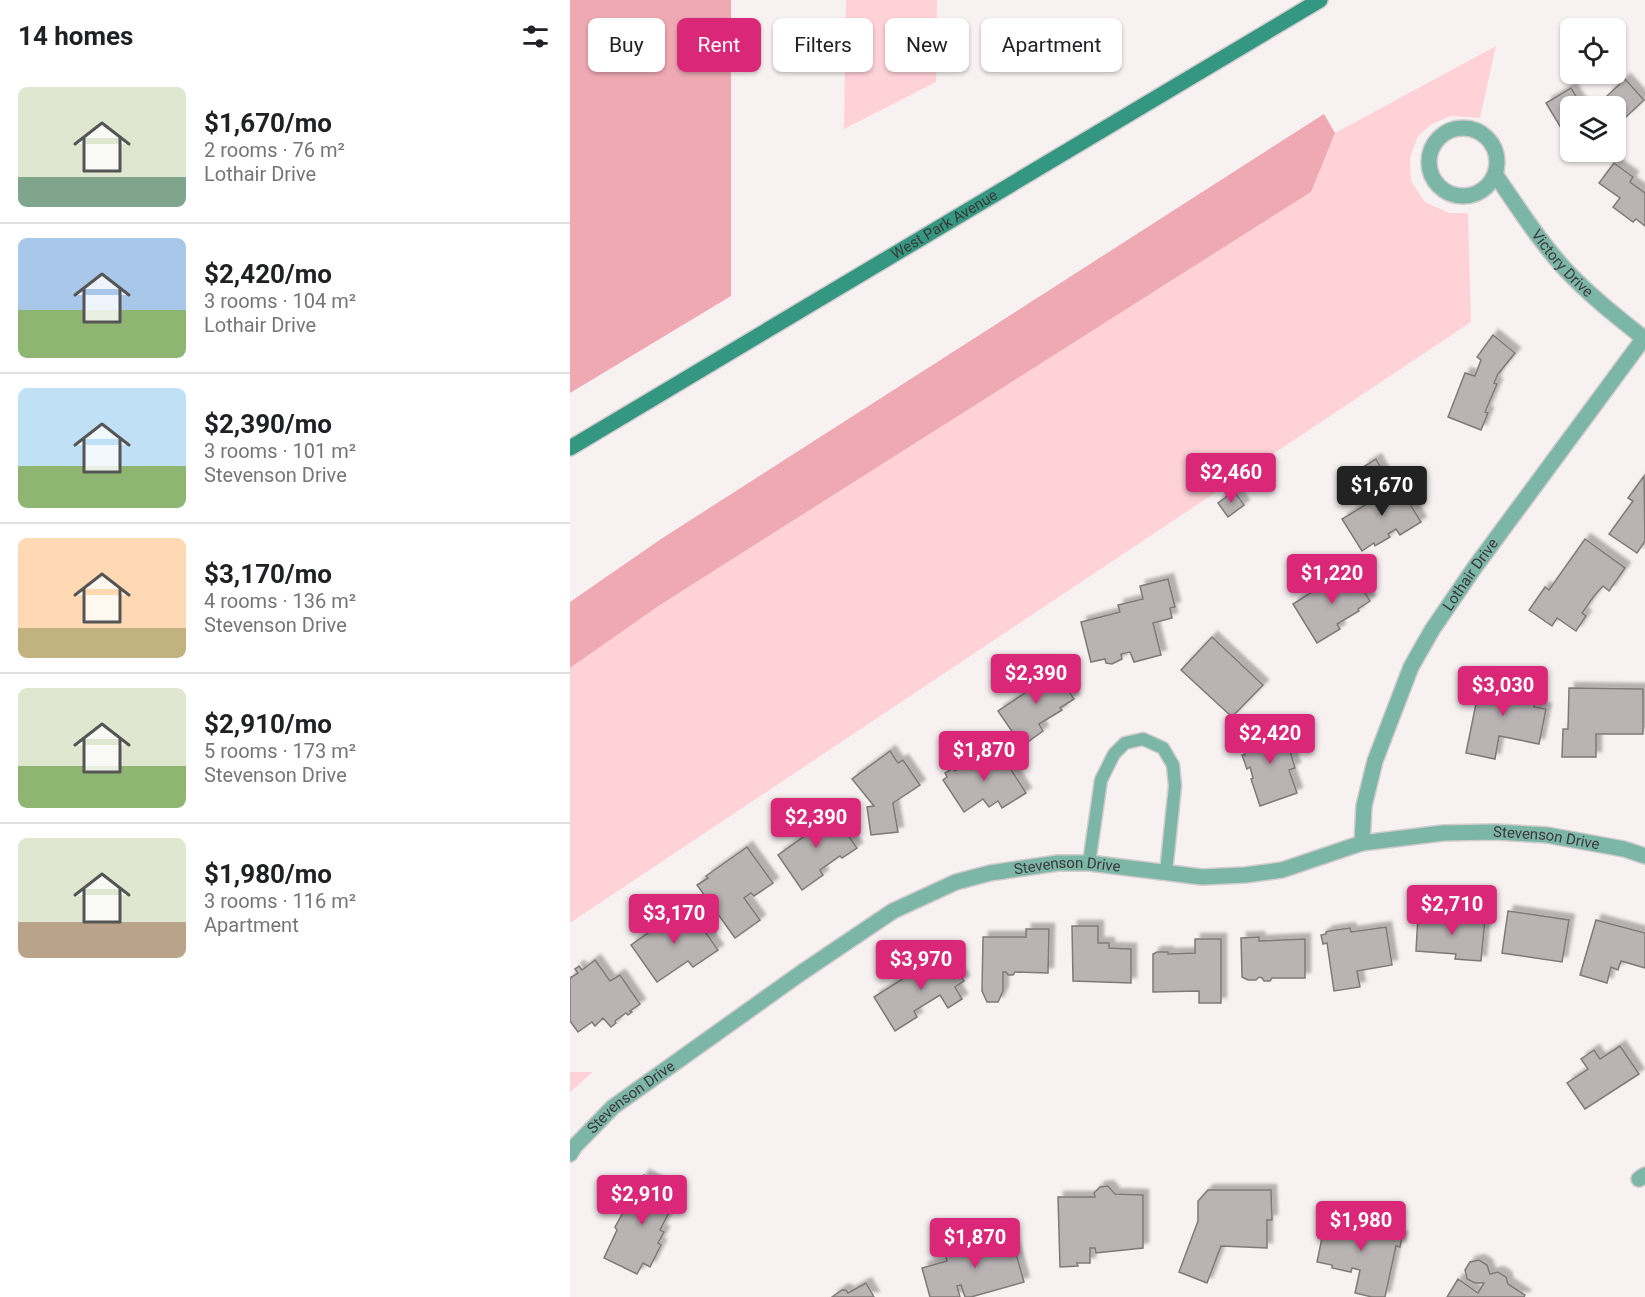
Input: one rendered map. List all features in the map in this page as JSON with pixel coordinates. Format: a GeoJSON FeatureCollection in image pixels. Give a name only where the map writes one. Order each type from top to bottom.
{"type":"FeatureCollection","features":[{"type":"Feature","properties":{"kind":"main road","name":"West Park Avenue"},"geometry":{"type":"LineString","coordinates":[[570,448],[1320,0]]}},
{"type":"Feature","properties":{"kind":"street"},"geometry":{"type":"LineString","coordinates":[[1463,128],[1474,130],[1491,143],[1496,152],[1495,174],[1490,184],[1481,191],[1459,196],[1448,193],[1438,186],[1432,176],[1429,165],[1430,153],[1435,143],[1443,135],[1463,128]]}},
{"type":"Feature","properties":{"kind":"street","name":"Victory Drive"},"geometry":{"type":"LineString","coordinates":[[1495,174],[1538,237],[1565,268],[1591,294],[1644,339]]}},
{"type":"Feature","properties":{"kind":"street","name":"Lothair Drive"},"geometry":{"type":"LineString","coordinates":[[1362,843],[1364,806],[1375,761],[1411,667],[1431,630],[1644,339]]}},
{"type":"Feature","properties":{"kind":"street","name":"Stevenson Drive"},"geometry":{"type":"LineString","coordinates":[[570,1154],[613,1107],[791,980],[893,911],[956,882],[990,873],[1058,863],[1089,863],[1202,877],[1245,875],[1282,870],[1362,843],[1443,833],[1496,832],[1547,835],[1624,849],[1645,856]]}},
{"type":"Feature","properties":{"kind":"lane"},"geometry":{"type":"LineString","coordinates":[[1089,863],[1101,780],[1114,754],[1125,743],[1143,739],[1163,748],[1173,765],[1175,786],[1166,872]]}},
{"type":"Feature","properties":{"kind":"shaded area"},"geometry":{"type":"Polygon","coordinates":[[[570,0],[731,0],[731,18],[677,18],[677,72],[731,72],[731,296],[570,393],[570,0]]]}},
{"type":"Feature","properties":{"kind":"shaded area"},"geometry":{"type":"Polygon","coordinates":[[[846,0],[937,0],[937,18],[885,18],[885,72],[936,72],[936,82],[844,129],[845,72],[873,72],[873,18],[846,18],[846,0]]]}},
{"type":"Feature","properties":{"kind":"shaded area"},"geometry":{"type":"Polygon","coordinates":[[[1496,46],[1480,118],[1451,116],[1432,124],[1418,136],[1410,158],[1411,181],[1425,202],[1449,213],[1468,213],[1471,322],[570,923],[570,668],[660,605],[1311,192],[1335,133],[1496,46]]]}},
{"type":"Feature","properties":{"kind":"shaded area"},"geometry":{"type":"Polygon","coordinates":[[[1324,114],[1335,133],[1311,192],[660,605],[570,668],[570,602],[661,539],[1324,114]]]}},
{"type":"Feature","properties":{"kind":"shaded area"},"geometry":{"type":"Polygon","coordinates":[[[570,1072],[593,1072],[570,1092],[570,1072]]]}},
{"type":"Feature","properties":{"kind":"building"},"geometry":{"type":"Polygon","coordinates":[[[1626,80],[1644,100],[1626,117],[1626,96],[1607,96],[1620,84],[1626,84],[1626,80]]]}},
{"type":"Feature","properties":{"kind":"building"},"geometry":{"type":"Polygon","coordinates":[[[1571,88],[1576,96],[1560,96],[1560,126],[1546,103],[1571,88]]]}},
{"type":"Feature","properties":{"kind":"building"},"geometry":{"type":"Polygon","coordinates":[[[1614,163],[1633,177],[1630,182],[1645,193],[1645,226],[1636,219],[1633,222],[1613,207],[1620,198],[1599,183],[1614,163]]]}},
{"type":"Feature","properties":{"kind":"building"},"geometry":{"type":"Polygon","coordinates":[[[1493,335],[1515,353],[1498,374],[1494,383],[1497,384],[1485,412],[1488,413],[1481,430],[1448,417],[1465,373],[1475,376],[1481,360],[1477,357],[1493,335]]]}},
{"type":"Feature","properties":{"kind":"building"},"geometry":{"type":"Polygon","coordinates":[[[1376,459],[1384,474],[1379,476],[1380,480],[1367,485],[1363,480],[1369,476],[1363,467],[1376,459]]]}},
{"type":"Feature","properties":{"kind":"building"},"geometry":{"type":"Polygon","coordinates":[[[1644,476],[1645,541],[1637,553],[1609,534],[1633,501],[1628,498],[1644,476]]]}},
{"type":"Feature","properties":{"kind":"building"},"geometry":{"type":"Polygon","coordinates":[[[1395,480],[1421,522],[1400,535],[1396,529],[1388,534],[1390,537],[1362,551],[1342,519],[1367,504],[1364,499],[1395,480]]]}},
{"type":"Feature","properties":{"kind":"building"},"geometry":{"type":"Polygon","coordinates":[[[1234,491],[1244,505],[1228,517],[1218,503],[1234,491]]]}},
{"type":"Feature","properties":{"kind":"building"},"geometry":{"type":"Polygon","coordinates":[[[1585,539],[1625,568],[1609,591],[1603,586],[1594,596],[1582,613],[1586,616],[1576,631],[1557,618],[1552,626],[1529,610],[1545,587],[1549,590],[1585,539]]]}},
{"type":"Feature","properties":{"kind":"building"},"geometry":{"type":"Polygon","coordinates":[[[1350,568],[1370,601],[1358,609],[1359,611],[1337,624],[1340,629],[1317,643],[1293,604],[1350,568]]]}},
{"type":"Feature","properties":{"kind":"building"},"geometry":{"type":"Polygon","coordinates":[[[1168,579],[1175,607],[1170,608],[1172,618],[1153,623],[1161,655],[1134,662],[1130,652],[1121,654],[1122,659],[1112,664],[1106,663],[1105,659],[1091,662],[1081,622],[1120,612],[1118,605],[1143,599],[1140,586],[1168,579]]]}},
{"type":"Feature","properties":{"kind":"building"},"geometry":{"type":"Polygon","coordinates":[[[1212,637],[1263,685],[1232,717],[1181,670],[1212,637]]]}},
{"type":"Feature","properties":{"kind":"building"},"geometry":{"type":"Polygon","coordinates":[[[1041,662],[1050,674],[1054,670],[1074,699],[1060,708],[1062,710],[1039,724],[1043,731],[1022,746],[998,711],[1037,683],[1028,670],[1041,662]]]}},
{"type":"Feature","properties":{"kind":"building"},"geometry":{"type":"Polygon","coordinates":[[[1482,674],[1517,682],[1516,690],[1536,694],[1534,707],[1546,709],[1539,744],[1499,736],[1495,759],[1466,753],[1482,674]]]}},
{"type":"Feature","properties":{"kind":"building"},"geometry":{"type":"Polygon","coordinates":[[[1569,688],[1643,689],[1643,734],[1596,734],[1596,757],[1562,757],[1563,729],[1568,729],[1569,688]]]}},
{"type":"Feature","properties":{"kind":"building"},"geometry":{"type":"Polygon","coordinates":[[[1280,726],[1288,746],[1292,745],[1294,750],[1290,751],[1295,768],[1289,770],[1297,793],[1260,806],[1251,779],[1253,778],[1250,767],[1247,769],[1242,755],[1245,755],[1240,740],[1280,726]]]}},
{"type":"Feature","properties":{"kind":"building"},"geometry":{"type":"Polygon","coordinates":[[[991,748],[1003,767],[1008,765],[1026,793],[1002,808],[998,801],[989,807],[983,799],[964,812],[943,780],[947,777],[945,773],[953,768],[955,771],[970,761],[969,759],[991,748]]]}},
{"type":"Feature","properties":{"kind":"building"},"geometry":{"type":"Polygon","coordinates":[[[890,751],[898,763],[903,760],[920,785],[893,803],[898,832],[871,835],[867,807],[874,806],[852,779],[890,751]]]}},
{"type":"Feature","properties":{"kind":"building"},"geometry":{"type":"Polygon","coordinates":[[[814,813],[822,824],[834,815],[857,848],[842,858],[840,856],[820,870],[823,875],[802,890],[778,855],[806,835],[798,825],[814,813]]]}},
{"type":"Feature","properties":{"kind":"building"},"geometry":{"type":"Polygon","coordinates":[[[747,847],[773,883],[754,896],[751,893],[744,898],[760,920],[735,938],[697,885],[747,847]]]}},
{"type":"Feature","properties":{"kind":"building"},"geometry":{"type":"Polygon","coordinates":[[[687,906],[718,950],[693,967],[688,961],[657,982],[631,945],[687,906]]]}},
{"type":"Feature","properties":{"kind":"building"},"geometry":{"type":"Polygon","coordinates":[[[1508,911],[1569,920],[1562,962],[1502,953],[1508,911]]]}},
{"type":"Feature","properties":{"kind":"building"},"geometry":{"type":"Polygon","coordinates":[[[1435,914],[1485,918],[1481,961],[1455,959],[1456,954],[1416,951],[1418,916],[1434,917],[1435,914]]]}},
{"type":"Feature","properties":{"kind":"building"},"geometry":{"type":"Polygon","coordinates":[[[1596,920],[1645,933],[1645,968],[1621,961],[1618,970],[1611,967],[1607,983],[1580,975],[1596,920]]]}},
{"type":"Feature","properties":{"kind":"building"},"geometry":{"type":"Polygon","coordinates":[[[1072,926],[1098,926],[1098,943],[1109,943],[1109,948],[1131,949],[1131,983],[1073,981],[1072,926]]]}},
{"type":"Feature","properties":{"kind":"building"},"geometry":{"type":"Polygon","coordinates":[[[1386,927],[1392,965],[1357,971],[1360,987],[1334,991],[1327,943],[1323,944],[1321,935],[1329,931],[1350,928],[1351,932],[1386,927]]]}},
{"type":"Feature","properties":{"kind":"building"},"geometry":{"type":"Polygon","coordinates":[[[1026,929],[1049,929],[1048,973],[1015,972],[1013,975],[1008,975],[1003,972],[1003,991],[998,1002],[987,1002],[982,991],[983,937],[1026,937],[1026,929]]]}},
{"type":"Feature","properties":{"kind":"building"},"geometry":{"type":"Polygon","coordinates":[[[1259,937],[1259,941],[1305,939],[1305,978],[1272,978],[1270,981],[1264,981],[1259,977],[1256,980],[1248,980],[1242,977],[1241,938],[1259,937]]]}},
{"type":"Feature","properties":{"kind":"building"},"geometry":{"type":"Polygon","coordinates":[[[1195,939],[1221,939],[1221,1003],[1199,1003],[1199,991],[1153,992],[1153,954],[1157,952],[1195,953],[1195,939]]]}},
{"type":"Feature","properties":{"kind":"building"},"geometry":{"type":"Polygon","coordinates":[[[945,952],[964,981],[955,987],[962,999],[948,1008],[940,995],[914,1011],[917,1017],[895,1031],[874,997],[945,952]]]}},
{"type":"Feature","properties":{"kind":"building"},"geometry":{"type":"Polygon","coordinates":[[[595,960],[610,981],[620,975],[640,1004],[628,1015],[626,1013],[615,1021],[616,1023],[611,1027],[603,1018],[595,1026],[592,1022],[578,1032],[570,1021],[570,978],[578,973],[575,969],[579,966],[582,970],[595,960]]]}},
{"type":"Feature","properties":{"kind":"building"},"geometry":{"type":"Polygon","coordinates":[[[1620,1046],[1639,1074],[1585,1109],[1567,1083],[1588,1069],[1581,1059],[1594,1050],[1600,1059],[1620,1046]]]}},
{"type":"Feature","properties":{"kind":"building"},"geometry":{"type":"Polygon","coordinates":[[[644,1175],[679,1193],[660,1230],[664,1232],[658,1243],[661,1245],[650,1267],[643,1263],[637,1274],[604,1258],[617,1230],[615,1227],[644,1175]]]}},
{"type":"Feature","properties":{"kind":"building"},"geometry":{"type":"Polygon","coordinates":[[[1108,1186],[1115,1194],[1143,1195],[1143,1248],[1096,1253],[1095,1248],[1090,1248],[1090,1263],[1060,1267],[1058,1197],[1095,1197],[1094,1193],[1100,1187],[1108,1186]]]}},
{"type":"Feature","properties":{"kind":"building"},"geometry":{"type":"Polygon","coordinates":[[[1208,1190],[1271,1190],[1272,1220],[1267,1220],[1267,1248],[1221,1246],[1207,1283],[1179,1272],[1198,1221],[1198,1201],[1208,1190]]]}},
{"type":"Feature","properties":{"kind":"building"},"geometry":{"type":"Polygon","coordinates":[[[1367,1213],[1374,1215],[1378,1220],[1377,1227],[1398,1232],[1397,1236],[1402,1237],[1400,1247],[1396,1246],[1385,1297],[1355,1293],[1360,1270],[1352,1268],[1351,1272],[1317,1262],[1326,1218],[1360,1224],[1361,1217],[1367,1213]]]}},
{"type":"Feature","properties":{"kind":"building"},"geometry":{"type":"Polygon","coordinates":[[[1011,1236],[1024,1282],[971,1297],[965,1297],[961,1285],[957,1286],[960,1297],[930,1297],[922,1268],[947,1261],[944,1251],[990,1238],[990,1242],[1011,1236]]]}},
{"type":"Feature","properties":{"kind":"building"},"geometry":{"type":"Polygon","coordinates":[[[1479,1260],[1487,1265],[1490,1274],[1498,1272],[1506,1277],[1508,1284],[1525,1295],[1524,1297],[1447,1297],[1458,1279],[1478,1293],[1484,1283],[1475,1283],[1467,1279],[1465,1270],[1470,1262],[1479,1260]]]}},
{"type":"Feature","properties":{"kind":"building"},"geometry":{"type":"Polygon","coordinates":[[[866,1283],[874,1297],[832,1297],[842,1290],[848,1293],[866,1283]]]}}]}
